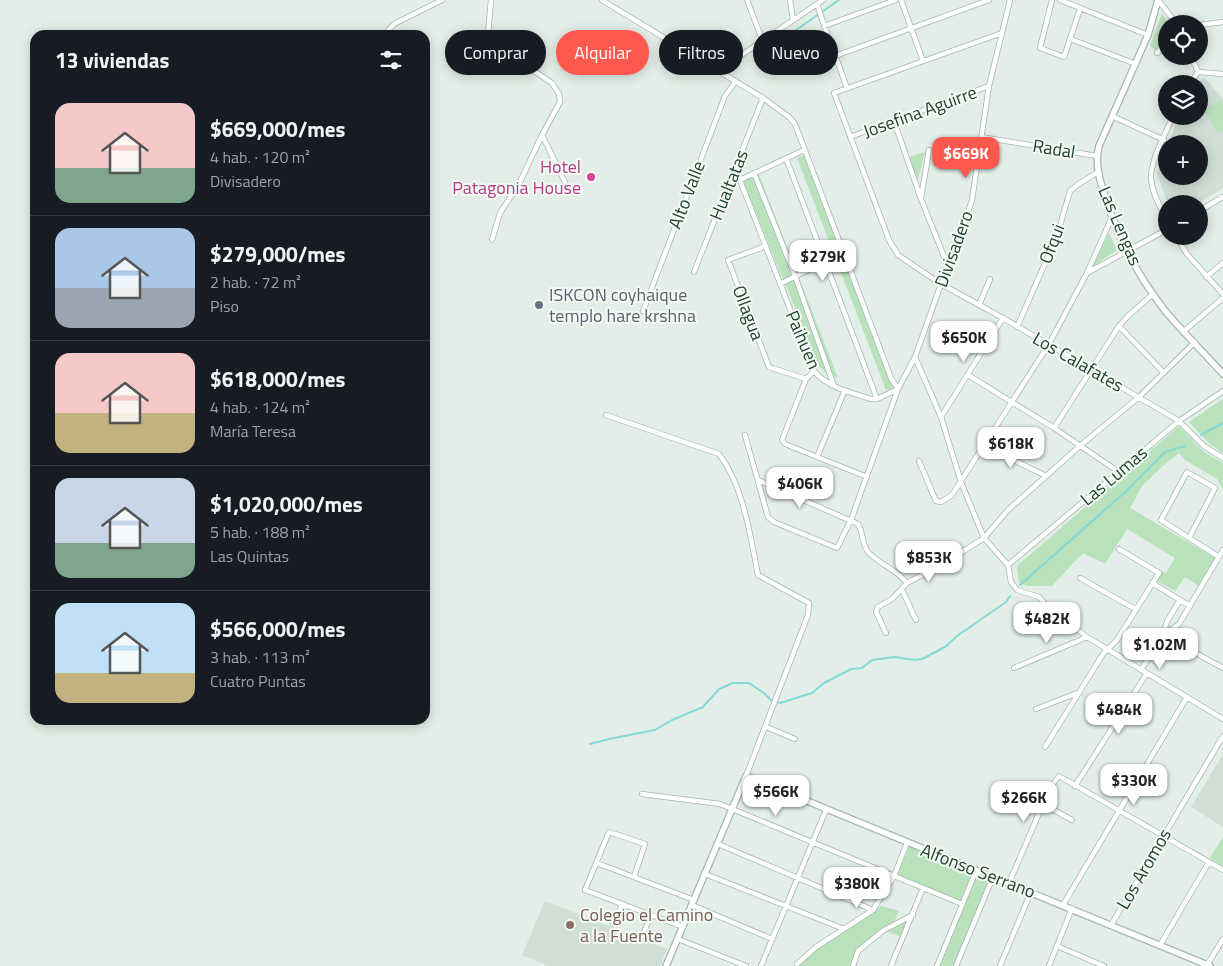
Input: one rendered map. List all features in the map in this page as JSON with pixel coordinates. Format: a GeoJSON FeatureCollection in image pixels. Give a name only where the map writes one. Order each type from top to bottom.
{"type":"FeatureCollection","features":[{"type":"Feature","properties":{"kind":"street"},"geometry":{"type":"LineString","coordinates":[[389,30],[394,24],[442,0]]}},
{"type":"Feature","properties":{"kind":"street"},"geometry":{"type":"LineString","coordinates":[[491,0],[488,34],[492,42],[552,83],[559,94],[560,102],[519,184],[500,213],[492,240]]}},
{"type":"Feature","properties":{"kind":"street"},"geometry":{"type":"LineString","coordinates":[[602,0],[659,35]]}},
{"type":"Feature","properties":{"kind":"street"},"geometry":{"type":"LineString","coordinates":[[747,0],[758,30]]}},
{"type":"Feature","properties":{"kind":"street"},"geometry":{"type":"LineString","coordinates":[[790,0],[793,20]]}},
{"type":"Feature","properties":{"kind":"street"},"geometry":{"type":"LineString","coordinates":[[779,30],[818,6],[823,0]]}},
{"type":"Feature","properties":{"kind":"street"},"geometry":{"type":"LineString","coordinates":[[824,26],[896,0]]}},
{"type":"Feature","properties":{"kind":"street"},"geometry":{"type":"LineString","coordinates":[[901,0],[923,61]]}},
{"type":"Feature","properties":{"kind":"street"},"geometry":{"type":"LineString","coordinates":[[838,55],[989,0]]}},
{"type":"Feature","properties":{"kind":"street","name":"Divisadero"},"geometry":{"type":"LineString","coordinates":[[758,480],[768,517],[774,522],[837,548],[851,520],[898,390],[915,357],[949,269],[972,200],[990,86],[1010,0]]}},
{"type":"Feature","properties":{"kind":"street"},"geometry":{"type":"LineString","coordinates":[[1052,0],[1040,48],[1064,57],[1080,8]]}},
{"type":"Feature","properties":{"kind":"street"},"geometry":{"type":"LineString","coordinates":[[1060,0],[1148,35]]}},
{"type":"Feature","properties":{"kind":"street"},"geometry":{"type":"LineString","coordinates":[[1158,0],[1170,15]]}},
{"type":"Feature","properties":{"kind":"street","name":"Las Lengas"},"geometry":{"type":"LineString","coordinates":[[1158,0],[1148,35],[1112,116],[1097,156],[1098,172],[1112,216],[1127,252],[1167,313],[1223,374]]}},
{"type":"Feature","properties":{"kind":"street"},"geometry":{"type":"LineString","coordinates":[[818,6],[825,30]]}},
{"type":"Feature","properties":{"kind":"street"},"geometry":{"type":"LineString","coordinates":[[1208,24],[1223,22]]}},
{"type":"Feature","properties":{"kind":"street"},"geometry":{"type":"LineString","coordinates":[[838,64],[847,88],[1002,33]]}},
{"type":"Feature","properties":{"kind":"street"},"geometry":{"type":"LineString","coordinates":[[1072,40],[1136,64]]}},
{"type":"Feature","properties":{"kind":"street"},"geometry":{"type":"LineString","coordinates":[[1195,65],[1198,72]]}},
{"type":"Feature","properties":{"kind":"street"},"geometry":{"type":"LineString","coordinates":[[1198,72],[1223,74]]}},
{"type":"Feature","properties":{"kind":"street"},"geometry":{"type":"LineString","coordinates":[[725,75],[763,98],[789,117],[795,124],[891,378],[898,390],[877,399],[786,158]]}},
{"type":"Feature","properties":{"kind":"street","name":"Alto Valle"},"geometry":{"type":"LineString","coordinates":[[642,311],[725,96],[736,81]]}},
{"type":"Feature","properties":{"kind":"street","name":"Josefina Aguirre"},"geometry":{"type":"LineString","coordinates":[[850,137],[990,86]]}},
{"type":"Feature","properties":{"kind":"street","name":"Los Calafates"},"geometry":{"type":"LineString","coordinates":[[847,88],[834,93],[890,240],[898,255],[942,284],[1049,344],[1179,421],[1204,446],[1223,458]]}},
{"type":"Feature","properties":{"kind":"street","name":"Hualtatas"},"geometry":{"type":"LineString","coordinates":[[694,272],[763,98]]}},
{"type":"Feature","properties":{"kind":"street"},"geometry":{"type":"LineString","coordinates":[[1112,116],[1158,137]]}},
{"type":"Feature","properties":{"kind":"street"},"geometry":{"type":"LineString","coordinates":[[894,121],[921,199],[949,269]]}},
{"type":"Feature","properties":{"kind":"street"},"geometry":{"type":"LineString","coordinates":[[542,135],[565,182]]}},
{"type":"Feature","properties":{"kind":"street","name":"Radal"},"geometry":{"type":"LineString","coordinates":[[981,137],[1097,156]]}},
{"type":"Feature","properties":{"kind":"street"},"geometry":{"type":"LineString","coordinates":[[740,180],[804,150]]}},
{"type":"Feature","properties":{"kind":"street"},"geometry":{"type":"LineString","coordinates":[[921,199],[929,150]]}},
{"type":"Feature","properties":{"kind":"street"},"geometry":{"type":"LineString","coordinates":[[1158,151],[1153,160],[1151,178],[1158,204]]}},
{"type":"Feature","properties":{"kind":"street","name":"Paihuen"},"geometry":{"type":"LineString","coordinates":[[737,165],[740,180],[814,372],[821,380],[834,386],[871,399],[877,399]]}},
{"type":"Feature","properties":{"kind":"street","name":"Ofqui"},"geometry":{"type":"LineString","coordinates":[[1016,327],[1057,236],[1070,191],[1098,172]]}},
{"type":"Feature","properties":{"kind":"street"},"geometry":{"type":"LineString","coordinates":[[754,173],[834,386]]}},
{"type":"Feature","properties":{"kind":"street"},"geometry":{"type":"LineString","coordinates":[[1208,206],[1223,197]]}},
{"type":"Feature","properties":{"kind":"street"},"geometry":{"type":"LineString","coordinates":[[919,461],[937,502],[952,495],[1049,344],[1087,272],[1112,216]]}},
{"type":"Feature","properties":{"kind":"street"},"geometry":{"type":"LineString","coordinates":[[1087,272],[1158,235]]}},
{"type":"Feature","properties":{"kind":"street"},"geometry":{"type":"LineString","coordinates":[[1182,245],[1206,277],[1223,294]]}},
{"type":"Feature","properties":{"kind":"street","name":"Ollagua"},"geometry":{"type":"LineString","coordinates":[[766,246],[728,260],[770,367],[806,379]]}},
{"type":"Feature","properties":{"kind":"street"},"geometry":{"type":"LineString","coordinates":[[829,268],[845,259]]}},
{"type":"Feature","properties":{"kind":"street"},"geometry":{"type":"LineString","coordinates":[[780,284],[826,261]]}},
{"type":"Feature","properties":{"kind":"street"},"geometry":{"type":"LineString","coordinates":[[1206,277],[1223,263]]}},
{"type":"Feature","properties":{"kind":"street"},"geometry":{"type":"LineString","coordinates":[[979,305],[990,279]]}},
{"type":"Feature","properties":{"kind":"street"},"geometry":{"type":"LineString","coordinates":[[1054,428],[1119,326],[1153,294]]}},
{"type":"Feature","properties":{"kind":"street"},"geometry":{"type":"LineString","coordinates":[[1184,331],[1223,298]]}},
{"type":"Feature","properties":{"kind":"street"},"geometry":{"type":"LineString","coordinates":[[941,417],[1003,318]]}},
{"type":"Feature","properties":{"kind":"street"},"geometry":{"type":"LineString","coordinates":[[1119,326],[1164,373]]}},
{"type":"Feature","properties":{"kind":"street"},"geometry":{"type":"LineString","coordinates":[[886,634],[876,610],[878,607],[892,599],[907,583],[943,564],[984,538],[1008,510],[1080,445],[1139,397],[1195,342]]}},
{"type":"Feature","properties":{"kind":"street"},"geometry":{"type":"LineString","coordinates":[[915,357],[941,417],[961,482],[984,538],[1008,565],[1011,582],[1017,590],[1039,597],[1047,606],[1087,638],[1223,719]]}},
{"type":"Feature","properties":{"kind":"street"},"geometry":{"type":"LineString","coordinates":[[814,372],[806,379],[782,440],[785,444],[867,477]]}},
{"type":"Feature","properties":{"kind":"street"},"geometry":{"type":"LineString","coordinates":[[968,375],[1054,428],[1119,472]]}},
{"type":"Feature","properties":{"kind":"street"},"geometry":{"type":"LineString","coordinates":[[817,457],[845,390]]}},
{"type":"Feature","properties":{"kind":"street","name":"Las Lumas"},"geometry":{"type":"LineString","coordinates":[[1008,565],[1179,421],[1223,391]]}},
{"type":"Feature","properties":{"kind":"street"},"geometry":{"type":"LineString","coordinates":[[606,415],[719,454],[730,468],[747,519],[758,575],[809,603],[808,616],[775,705],[666,966]]}},
{"type":"Feature","properties":{"kind":"street"},"geometry":{"type":"LineString","coordinates":[[746,435],[758,480],[858,524],[863,542],[870,554],[899,574],[907,583]]}},
{"type":"Feature","properties":{"kind":"street"},"geometry":{"type":"LineString","coordinates":[[985,446],[1046,476]]}},
{"type":"Feature","properties":{"kind":"street"},"geometry":{"type":"LineString","coordinates":[[1189,538],[1215,488],[1187,472],[1160,520],[1219,557]]}},
{"type":"Feature","properties":{"kind":"street"},"geometry":{"type":"LineString","coordinates":[[1045,747],[1103,654],[1117,640],[1159,573],[1119,549]]}},
{"type":"Feature","properties":{"kind":"street"},"geometry":{"type":"LineString","coordinates":[[1163,635],[1179,624],[1223,550]]}},
{"type":"Feature","properties":{"kind":"street"},"geometry":{"type":"LineString","coordinates":[[1080,578],[1135,609]]}},
{"type":"Feature","properties":{"kind":"street"},"geometry":{"type":"LineString","coordinates":[[1152,583],[1190,606]]}},
{"type":"Feature","properties":{"kind":"street"},"geometry":{"type":"LineString","coordinates":[[902,590],[916,620]]}},
{"type":"Feature","properties":{"kind":"street"},"geometry":{"type":"LineString","coordinates":[[1141,670],[1163,635],[1167,621],[1180,600]]}},
{"type":"Feature","properties":{"kind":"street"},"geometry":{"type":"LineString","coordinates":[[1163,635],[1223,668]]}},
{"type":"Feature","properties":{"kind":"street"},"geometry":{"type":"LineString","coordinates":[[1014,668],[1087,638]]}},
{"type":"Feature","properties":{"kind":"street"},"geometry":{"type":"LineString","coordinates":[[1075,786],[1147,673]]}},
{"type":"Feature","properties":{"kind":"street"},"geometry":{"type":"LineString","coordinates":[[1036,709],[1081,691]]}},
{"type":"Feature","properties":{"kind":"street"},"geometry":{"type":"LineString","coordinates":[[1063,905],[1187,697]]}},
{"type":"Feature","properties":{"kind":"street"},"geometry":{"type":"LineString","coordinates":[[766,727],[795,739]]}},
{"type":"Feature","properties":{"kind":"street","name":"Los Aromos"},"geometry":{"type":"LineString","coordinates":[[1111,925],[1223,736]]}},
{"type":"Feature","properties":{"kind":"street","name":"Alfonso Serrano"},"geometry":{"type":"LineString","coordinates":[[746,776],[1209,965]]}},
{"type":"Feature","properties":{"kind":"street"},"geometry":{"type":"LineString","coordinates":[[1010,883],[1043,804],[1059,776],[1223,870]]}},
{"type":"Feature","properties":{"kind":"street"},"geometry":{"type":"LineString","coordinates":[[642,794],[720,804],[962,904]]}},
{"type":"Feature","properties":{"kind":"street"},"geometry":{"type":"LineString","coordinates":[[1043,804],[1072,820]]}},
{"type":"Feature","properties":{"kind":"street"},"geometry":{"type":"LineString","coordinates":[[761,966],[826,810]]}},
{"type":"Feature","properties":{"kind":"street"},"geometry":{"type":"LineString","coordinates":[[634,878],[644,844],[609,832],[585,890],[683,927]]}},
{"type":"Feature","properties":{"kind":"street"},"geometry":{"type":"LineString","coordinates":[[797,964],[816,947],[873,910],[894,876],[907,843]]}},
{"type":"Feature","properties":{"kind":"street"},"geometry":{"type":"LineString","coordinates":[[718,844],[873,910]]}},
{"type":"Feature","properties":{"kind":"street"},"geometry":{"type":"LineString","coordinates":[[1160,945],[1209,862]]}},
{"type":"Feature","properties":{"kind":"street"},"geometry":{"type":"LineString","coordinates":[[597,863],[693,902],[772,939]]}},
{"type":"Feature","properties":{"kind":"street"},"geometry":{"type":"LineString","coordinates":[[937,966],[976,870]]}},
{"type":"Feature","properties":{"kind":"street"},"geometry":{"type":"LineString","coordinates":[[705,874],[844,929]]}},
{"type":"Feature","properties":{"kind":"street"},"geometry":{"type":"LineString","coordinates":[[956,966],[993,877]]}},
{"type":"Feature","properties":{"kind":"street"},"geometry":{"type":"LineString","coordinates":[[891,966],[923,888]]}},
{"type":"Feature","properties":{"kind":"street"},"geometry":{"type":"LineString","coordinates":[[1000,966],[1031,892]]}},
{"type":"Feature","properties":{"kind":"street"},"geometry":{"type":"LineString","coordinates":[[613,924],[623,904]]}},
{"type":"Feature","properties":{"kind":"street"},"geometry":{"type":"LineString","coordinates":[[1049,966],[1072,908]]}},
{"type":"Feature","properties":{"kind":"street"},"geometry":{"type":"LineString","coordinates":[[642,937],[652,915]]}},
{"type":"Feature","properties":{"kind":"street"},"geometry":{"type":"LineString","coordinates":[[853,966],[858,951],[884,930],[912,915]]}},
{"type":"Feature","properties":{"kind":"street"},"geometry":{"type":"LineString","coordinates":[[678,939],[746,966]]}},
{"type":"Feature","properties":{"kind":"street"},"geometry":{"type":"LineString","coordinates":[[1209,965],[1223,939]]}},
{"type":"Feature","properties":{"kind":"street"},"geometry":{"type":"LineString","coordinates":[[1057,946],[1104,966]]}},
{"type":"Feature","properties":{"kind":"street"},"geometry":{"type":"LineString","coordinates":[[1192,966],[1194,959]]}},
{"type":"Feature","properties":{"kind":"shaded area"},"geometry":{"type":"Polygon","coordinates":[[[1208,82],[1223,99],[1223,188],[1208,197],[1208,195],[1165,195],[1161,185],[1208,185],[1208,135],[1172,135],[1175,125],[1208,125],[1208,82]]]}},
{"type":"Feature","properties":{"kind":"shaded area"},"geometry":{"type":"Polygon","coordinates":[[[1223,754],[1223,827],[1191,807],[1223,754]]]}},
{"type":"Feature","properties":{"kind":"shaded area","name":"Colegio el Camino a la Fuente"},"geometry":{"type":"Polygon","coordinates":[[[545,901],[667,949],[660,966],[549,966],[522,955],[545,901]]]}},
{"type":"Feature","properties":{"kind":"green space"},"geometry":{"type":"Polygon","coordinates":[[[1158,25],[1158,49],[1156,51],[1150,46],[1158,25]]]}},
{"type":"Feature","properties":{"kind":"green space"},"geometry":{"type":"Polygon","coordinates":[[[1220,100],[1223,105],[1223,130],[1218,133],[1208,117],[1208,108],[1220,100]]]}},
{"type":"Feature","properties":{"kind":"green space"},"geometry":{"type":"Polygon","coordinates":[[[925,152],[916,187],[906,158],[925,152]]]}},
{"type":"Feature","properties":{"kind":"green space"},"geometry":{"type":"Polygon","coordinates":[[[807,154],[896,388],[886,390],[797,158],[807,154]]]}},
{"type":"Feature","properties":{"kind":"green space"},"geometry":{"type":"Polygon","coordinates":[[[758,172],[838,378],[826,373],[818,365],[742,178],[758,172]]]}},
{"type":"Feature","properties":{"kind":"green space"},"geometry":{"type":"Polygon","coordinates":[[[1109,233],[1117,250],[1092,267],[1109,233]]]}},
{"type":"Feature","properties":{"kind":"green space"},"geometry":{"type":"Polygon","coordinates":[[[1223,399],[1222,453],[1209,443],[1189,422],[1223,399]]]}},
{"type":"Feature","properties":{"kind":"green space"},"geometry":{"type":"Polygon","coordinates":[[[1179,426],[1204,452],[1223,463],[1223,489],[1217,479],[1185,460],[1179,453],[1142,486],[1130,508],[1215,558],[1199,586],[1185,577],[1175,591],[1155,580],[1161,571],[1166,573],[1175,558],[1127,529],[1105,564],[1083,553],[1052,586],[1028,586],[1019,583],[1017,566],[1179,426]]]}},
{"type":"Feature","properties":{"kind":"green space"},"geometry":{"type":"Polygon","coordinates":[[[1223,837],[1223,866],[1210,858],[1223,837]]]}},
{"type":"Feature","properties":{"kind":"green space"},"geometry":{"type":"Polygon","coordinates":[[[909,847],[973,871],[960,901],[897,875],[909,847]]]}},
{"type":"Feature","properties":{"kind":"green space"},"geometry":{"type":"Polygon","coordinates":[[[978,874],[990,878],[953,966],[939,966],[978,874]]]}},
{"type":"Feature","properties":{"kind":"green space"},"geometry":{"type":"Polygon","coordinates":[[[881,906],[899,911],[894,922],[858,949],[851,966],[797,966],[821,945],[881,906]]]}},
{"type":"Feature","properties":{"kind":"green space"},"geometry":{"type":"Polygon","coordinates":[[[909,919],[902,937],[886,931],[909,919]]]}},
{"type":"Feature","properties":{"kind":"waterway"},"geometry":{"type":"LineString","coordinates":[[796,30],[839,0]]}},
{"type":"Feature","properties":{"kind":"waterway"},"geometry":{"type":"LineString","coordinates":[[1201,435],[1223,423]]}},
{"type":"Feature","properties":{"kind":"waterway"},"geometry":{"type":"LineString","coordinates":[[1020,585],[1124,493],[1165,452],[1185,446]]}},
{"type":"Feature","properties":{"kind":"waterway"},"geometry":{"type":"LineString","coordinates":[[590,744],[655,730],[672,720],[703,707],[719,689],[733,683],[749,683],[771,700],[780,703],[812,693],[824,683],[851,669],[862,668],[872,660],[894,657],[922,659],[945,647],[957,636],[1006,602],[1010,596]]}},
{"type":"Feature","properties":{"kind":"place","name":"Hotel Patagonia House"},"geometry":{"type":"Point","coordinates":[591,177]}},
{"type":"Feature","properties":{"kind":"place","name":"ISKCON coyhaique templo hare krshna"},"geometry":{"type":"Point","coordinates":[539,305]}},
{"type":"Feature","properties":{"kind":"place","name":"Colegio el Camino a la Fuente"},"geometry":{"type":"Point","coordinates":[570,925]}}]}
